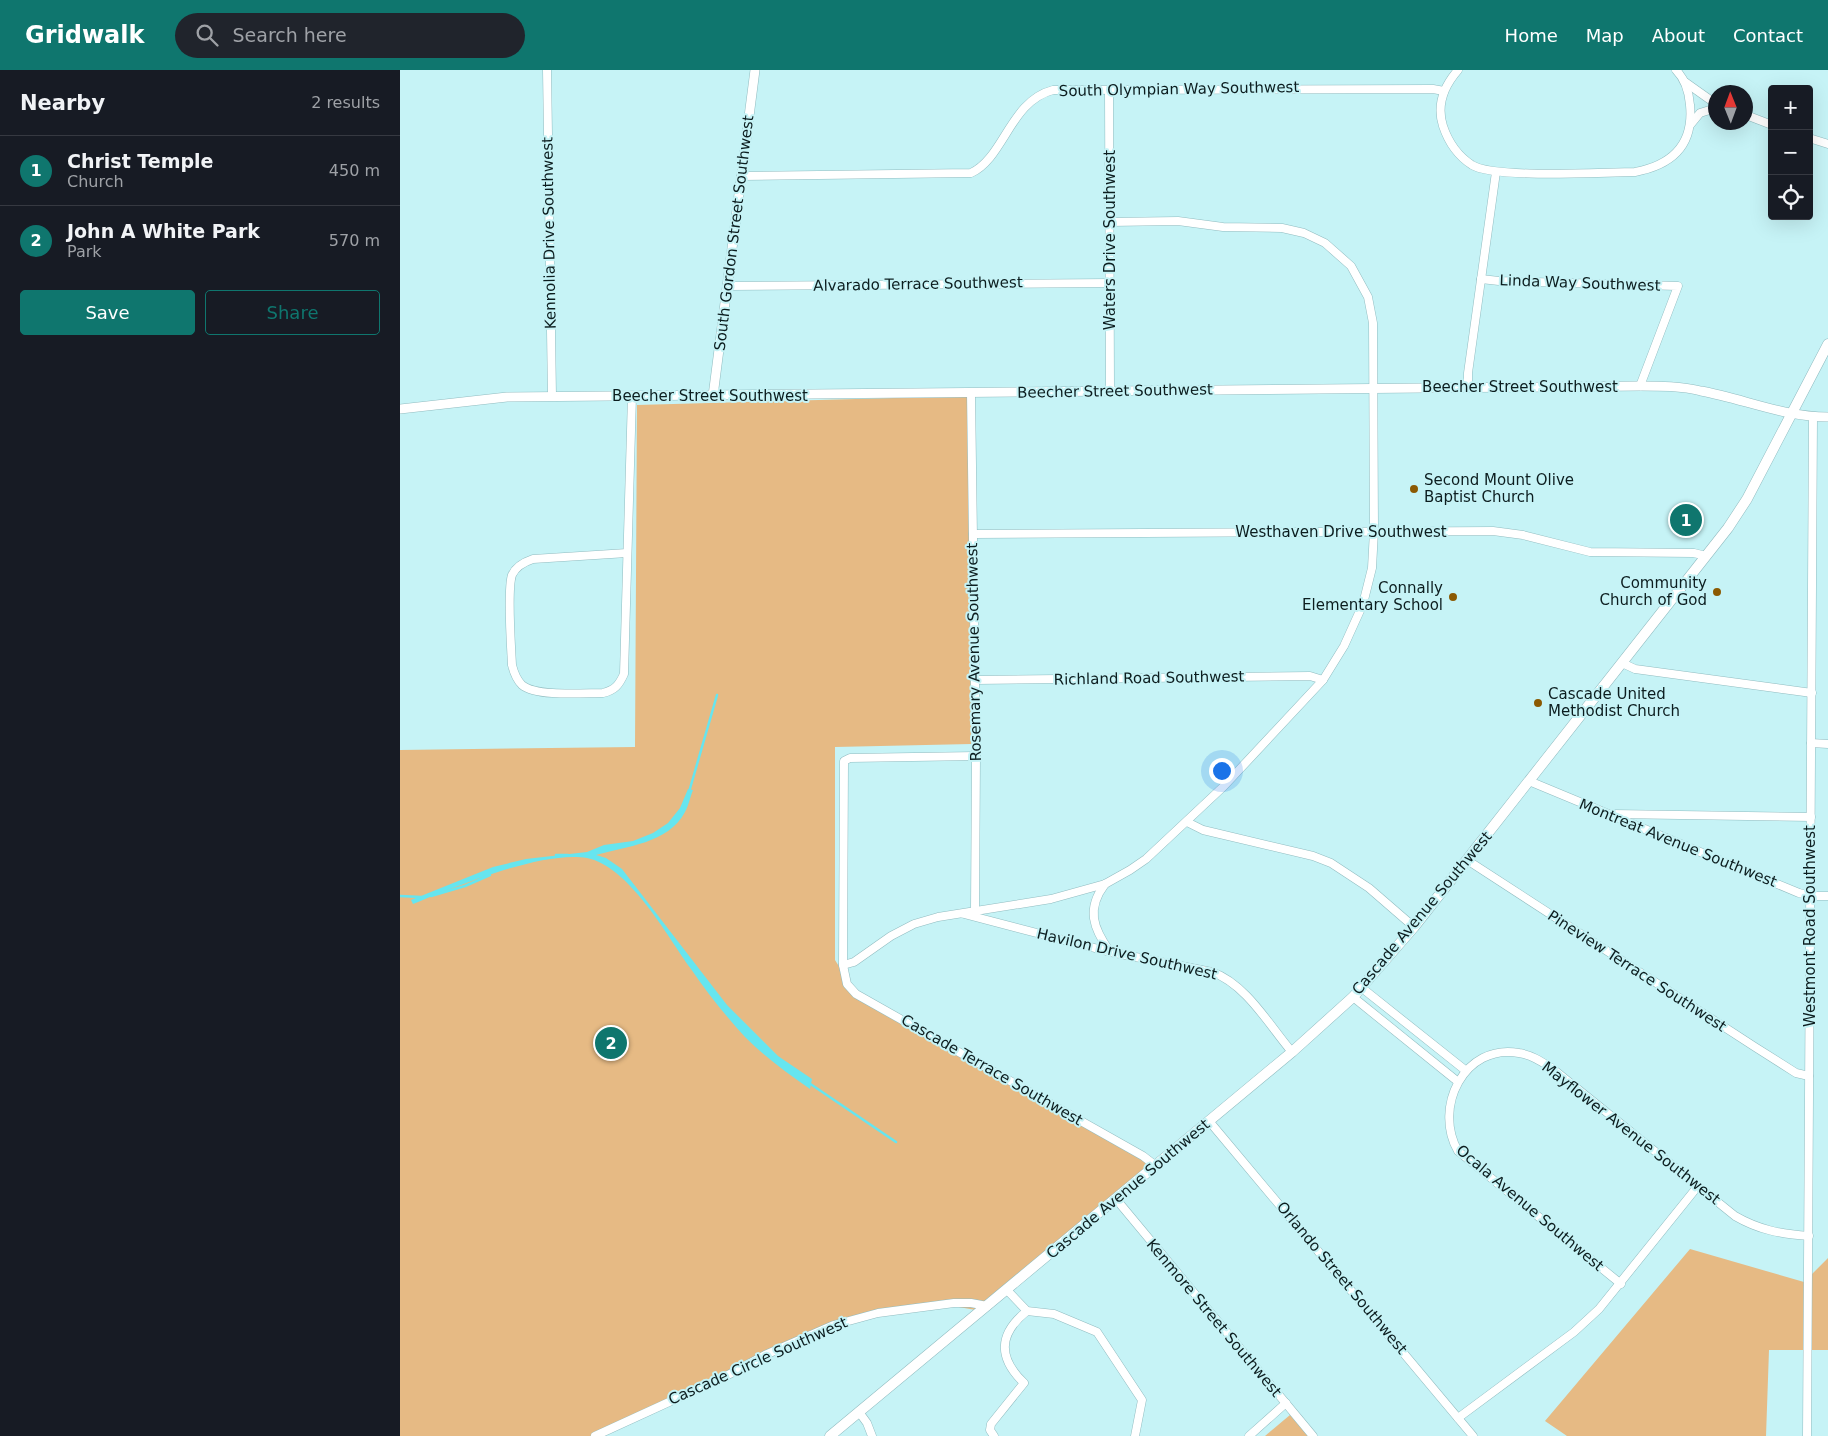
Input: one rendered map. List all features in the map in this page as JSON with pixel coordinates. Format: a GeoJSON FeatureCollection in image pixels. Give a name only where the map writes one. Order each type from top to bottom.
{"type":"FeatureCollection","features":[{"type":"Feature","properties":{"kind":"main road","name":"Cascade Avenue Southwest"},"geometry":{"type":"LineString","coordinates":[[830,1436],[1209,1122],[1292,1052],[1362,988],[1414,927],[1706,556],[1747,499],[1828,344]]}},
{"type":"Feature","properties":{"kind":"street","name":"Kennolia Drive Southwest"},"geometry":{"type":"LineString","coordinates":[[547,70],[552,396]]}},
{"type":"Feature","properties":{"kind":"street","name":"South Gordon Street Southwest"},"geometry":{"type":"LineString","coordinates":[[713,396],[755,70]]}},
{"type":"Feature","properties":{"kind":"street"},"geometry":{"type":"LineString","coordinates":[[1458,70],[1444,91],[1440,105],[1441,120],[1454,148],[1473,165],[1496,172],[1635,172],[1653,169],[1671,158],[1684,143],[1690,126],[1700,113],[1708,110]]}},
{"type":"Feature","properties":{"kind":"street"},"geometry":{"type":"LineString","coordinates":[[1676,70],[1684,81],[1690,99],[1690,126]]}},
{"type":"Feature","properties":{"kind":"street"},"geometry":{"type":"LineString","coordinates":[[1684,81],[1708,98]]}},
{"type":"Feature","properties":{"kind":"street","name":"South Olympian Way Southwest"},"geometry":{"type":"LineString","coordinates":[[741,176],[971,172],[984,165],[1029,103],[1041,93],[1053,90],[1327,88],[1433,89],[1444,91]]}},
{"type":"Feature","properties":{"kind":"street","name":"Waters Drive Southwest"},"geometry":{"type":"LineString","coordinates":[[1109,90],[1110,391]]}},
{"type":"Feature","properties":{"kind":"street"},"geometry":{"type":"LineString","coordinates":[[1753,118],[1768,123]]}},
{"type":"Feature","properties":{"kind":"street"},"geometry":{"type":"LineString","coordinates":[[1813,139],[1828,144]]}},
{"type":"Feature","properties":{"kind":"street"},"geometry":{"type":"LineString","coordinates":[[1468,386],[1496,172]]}},
{"type":"Feature","properties":{"kind":"street"},"geometry":{"type":"LineString","coordinates":[[843,965],[854,962],[891,936],[914,924],[938,916],[1051,899],[1106,884],[1146,859],[1224,786],[1323,680],[1344,646],[1363,604],[1372,568],[1374,531],[1373,323],[1368,297],[1351,266],[1325,242],[1304,233],[1282,228],[1223,227],[1178,221],[1110,222]]}},
{"type":"Feature","properties":{"kind":"street","name":"Linda Way Southwest"},"geometry":{"type":"LineString","coordinates":[[1481,279],[1499,282],[1678,286],[1640,386]]}},
{"type":"Feature","properties":{"kind":"street","name":"Alvarado Terrace Southwest"},"geometry":{"type":"LineString","coordinates":[[727,286],[1110,283]]}},
{"type":"Feature","properties":{"kind":"street","name":"Beecher Street Southwest"},"geometry":{"type":"LineString","coordinates":[[400,409],[478,398],[552,396],[713,396],[1468,386],[1673,386],[1702,391],[1792,413],[1813,417],[1828,417]]}},
{"type":"Feature","properties":{"kind":"street","name":"Rosemary Avenue Southwest"},"geometry":{"type":"LineString","coordinates":[[971,393],[976,756],[975,911]]}},
{"type":"Feature","properties":{"kind":"street"},"geometry":{"type":"LineString","coordinates":[[627,553],[533,559],[524,562],[516,569],[511,584],[512,664],[515,676],[523,686],[538,692],[603,693],[612,691],[620,684],[624,674],[632,396]]}},
{"type":"Feature","properties":{"kind":"street","name":"Westmont Road Southwest"},"geometry":{"type":"LineString","coordinates":[[1806,1436],[1809,1236],[1813,417]]}},
{"type":"Feature","properties":{"kind":"street","name":"Westhaven Drive Southwest"},"geometry":{"type":"LineString","coordinates":[[973,534],[1493,531],[1523,535],[1590,552],[1694,554],[1706,556]]}},
{"type":"Feature","properties":{"kind":"street"},"geometry":{"type":"LineString","coordinates":[[1622,663],[1635,669],[1812,693]]}},
{"type":"Feature","properties":{"kind":"street","name":"Richland Road Southwest"},"geometry":{"type":"LineString","coordinates":[[975,680],[1310,676],[1323,680]]}},
{"type":"Feature","properties":{"kind":"street"},"geometry":{"type":"LineString","coordinates":[[1811,744],[1828,744]]}},
{"type":"Feature","properties":{"kind":"street","name":"Cascade Terrace Southwest"},"geometry":{"type":"LineString","coordinates":[[976,756],[850,758],[844,761],[843,965],[847,984],[856,994],[1134,1151],[1156,1166]]}},
{"type":"Feature","properties":{"kind":"street","name":"Montreat Avenue Southwest"},"geometry":{"type":"LineString","coordinates":[[1529,781],[1810,896],[1828,896]]}},
{"type":"Feature","properties":{"kind":"street"},"geometry":{"type":"LineString","coordinates":[[1609,814],[1811,817]]}},
{"type":"Feature","properties":{"kind":"street"},"geometry":{"type":"LineString","coordinates":[[1187,822],[1203,830],[1313,856],[1331,863],[1369,888],[1414,927]]}},
{"type":"Feature","properties":{"kind":"street","name":"Pineview Terrace Southwest"},"geometry":{"type":"LineString","coordinates":[[1467,860],[1796,1073],[1810,1076]]}},
{"type":"Feature","properties":{"kind":"street"},"geometry":{"type":"LineString","coordinates":[[1106,884],[1095,901],[1093,918],[1098,936],[1110,952]]}},
{"type":"Feature","properties":{"kind":"street","name":"Havilon Drive Southwest"},"geometry":{"type":"LineString","coordinates":[[960,913],[1110,952],[1212,972],[1226,977],[1240,988],[1292,1052]]}},
{"type":"Feature","properties":{"kind":"street"},"geometry":{"type":"LineString","coordinates":[[1362,988],[1465,1070]]}},
{"type":"Feature","properties":{"kind":"street"},"geometry":{"type":"LineString","coordinates":[[1353,997],[1457,1081]]}},
{"type":"Feature","properties":{"kind":"street","name":"Mayflower Avenue Southwest"},"geometry":{"type":"LineString","coordinates":[[1465,1070],[1481,1058],[1499,1053],[1518,1052],[1536,1058],[1553,1069],[1735,1216],[1753,1226],[1780,1234],[1809,1236]]}},
{"type":"Feature","properties":{"kind":"street","name":"Ocala Avenue Southwest"},"geometry":{"type":"LineString","coordinates":[[1465,1070],[1457,1081],[1449,1101],[1448,1126],[1451,1139],[1458,1151],[1621,1284]]}},
{"type":"Feature","properties":{"kind":"street","name":"Orlando Street Southwest"},"geometry":{"type":"LineString","coordinates":[[1209,1122],[1473,1436]]}},
{"type":"Feature","properties":{"kind":"street"},"geometry":{"type":"LineString","coordinates":[[1458,1418],[1574,1332],[1599,1310],[1698,1186]]}},
{"type":"Feature","properties":{"kind":"street","name":"Kenmore Street Southwest"},"geometry":{"type":"LineString","coordinates":[[1116,1200],[1313,1436]]}},
{"type":"Feature","properties":{"kind":"street"},"geometry":{"type":"LineString","coordinates":[[1007,1290],[1027,1311],[1054,1314],[1097,1332],[1142,1400],[1135,1436]]}},
{"type":"Feature","properties":{"kind":"street","name":"Cascade Circle Southwest"},"geometry":{"type":"LineString","coordinates":[[595,1436],[728,1375],[765,1355],[834,1325],[878,1314],[954,1303],[971,1303],[987,1306]]}},
{"type":"Feature","properties":{"kind":"street"},"geometry":{"type":"LineString","coordinates":[[995,1436],[990,1430],[992,1424],[1024,1383],[1008,1363],[1004,1349],[1008,1332],[1027,1311]]}},
{"type":"Feature","properties":{"kind":"street"},"geometry":{"type":"LineString","coordinates":[[1249,1436],[1286,1403]]}},
{"type":"Feature","properties":{"kind":"street"},"geometry":{"type":"LineString","coordinates":[[859,1412],[867,1423],[872,1436]]}},
{"type":"Feature","properties":{"kind":"shaded area"},"geometry":{"type":"Polygon","coordinates":[[[969,396],[971,744],[835,747],[835,960],[858,997],[1160,1164],[1056,1249],[987,1312],[953,1306],[859,1317],[805,1338],[599,1436],[400,1436],[400,750],[635,747],[637,405],[969,396]]]}},
{"type":"Feature","properties":{"kind":"shaded area"},"geometry":{"type":"Polygon","coordinates":[[[1690,1249],[1804,1282],[1828,1258],[1828,1350],[1769,1350],[1766,1436],[1567,1436],[1545,1421],[1690,1249]]]}},
{"type":"Feature","properties":{"kind":"shaded area"},"geometry":{"type":"Polygon","coordinates":[[[1290,1415],[1308,1436],[1265,1436],[1290,1415]]]}},
{"type":"Feature","properties":{"kind":"water"},"geometry":{"type":"Polygon","coordinates":[[[688,789],[693,790],[686,809],[678,823],[668,831],[633,846],[596,855],[606,858],[622,869],[727,1005],[778,1056],[812,1079],[810,1089],[776,1064],[745,1037],[704,987],[646,904],[618,874],[603,864],[587,858],[547,859],[475,880],[413,904],[411,900],[493,867],[526,859],[587,852],[604,845],[633,841],[653,833],[668,823],[680,808],[688,789]]]}},
{"type":"Feature","properties":{"kind":"waterway"},"geometry":{"type":"LineString","coordinates":[[689,792],[717,695]]}},
{"type":"Feature","properties":{"kind":"waterway"},"geometry":{"type":"LineString","coordinates":[[556,855],[568,855]]}},
{"type":"Feature","properties":{"kind":"waterway"},"geometry":{"type":"LineString","coordinates":[[431,896],[465,886],[490,875]]}},
{"type":"Feature","properties":{"kind":"waterway"},"geometry":{"type":"LineString","coordinates":[[400,896],[421,897]]}},
{"type":"Feature","properties":{"kind":"waterway"},"geometry":{"type":"LineString","coordinates":[[809,1083],[896,1142]]}},
{"type":"Feature","properties":{"kind":"place","name":"Second Mount Olive Baptist Church"},"geometry":{"type":"Point","coordinates":[1414,489]}},
{"type":"Feature","properties":{"kind":"place","name":"Christ Temple"},"geometry":{"type":"Point","coordinates":[1686,520]}},
{"type":"Feature","properties":{"kind":"place","name":"Community Church of God"},"geometry":{"type":"Point","coordinates":[1717,592]}},
{"type":"Feature","properties":{"kind":"place","name":"Connally Elementary School"},"geometry":{"type":"Point","coordinates":[1453,597]}},
{"type":"Feature","properties":{"kind":"place","name":"Cascade United Methodist Church"},"geometry":{"type":"Point","coordinates":[1538,703]}},
{"type":"Feature","properties":{"kind":"place","name":"John A White Park"},"geometry":{"type":"Point","coordinates":[611,1043]}}]}
